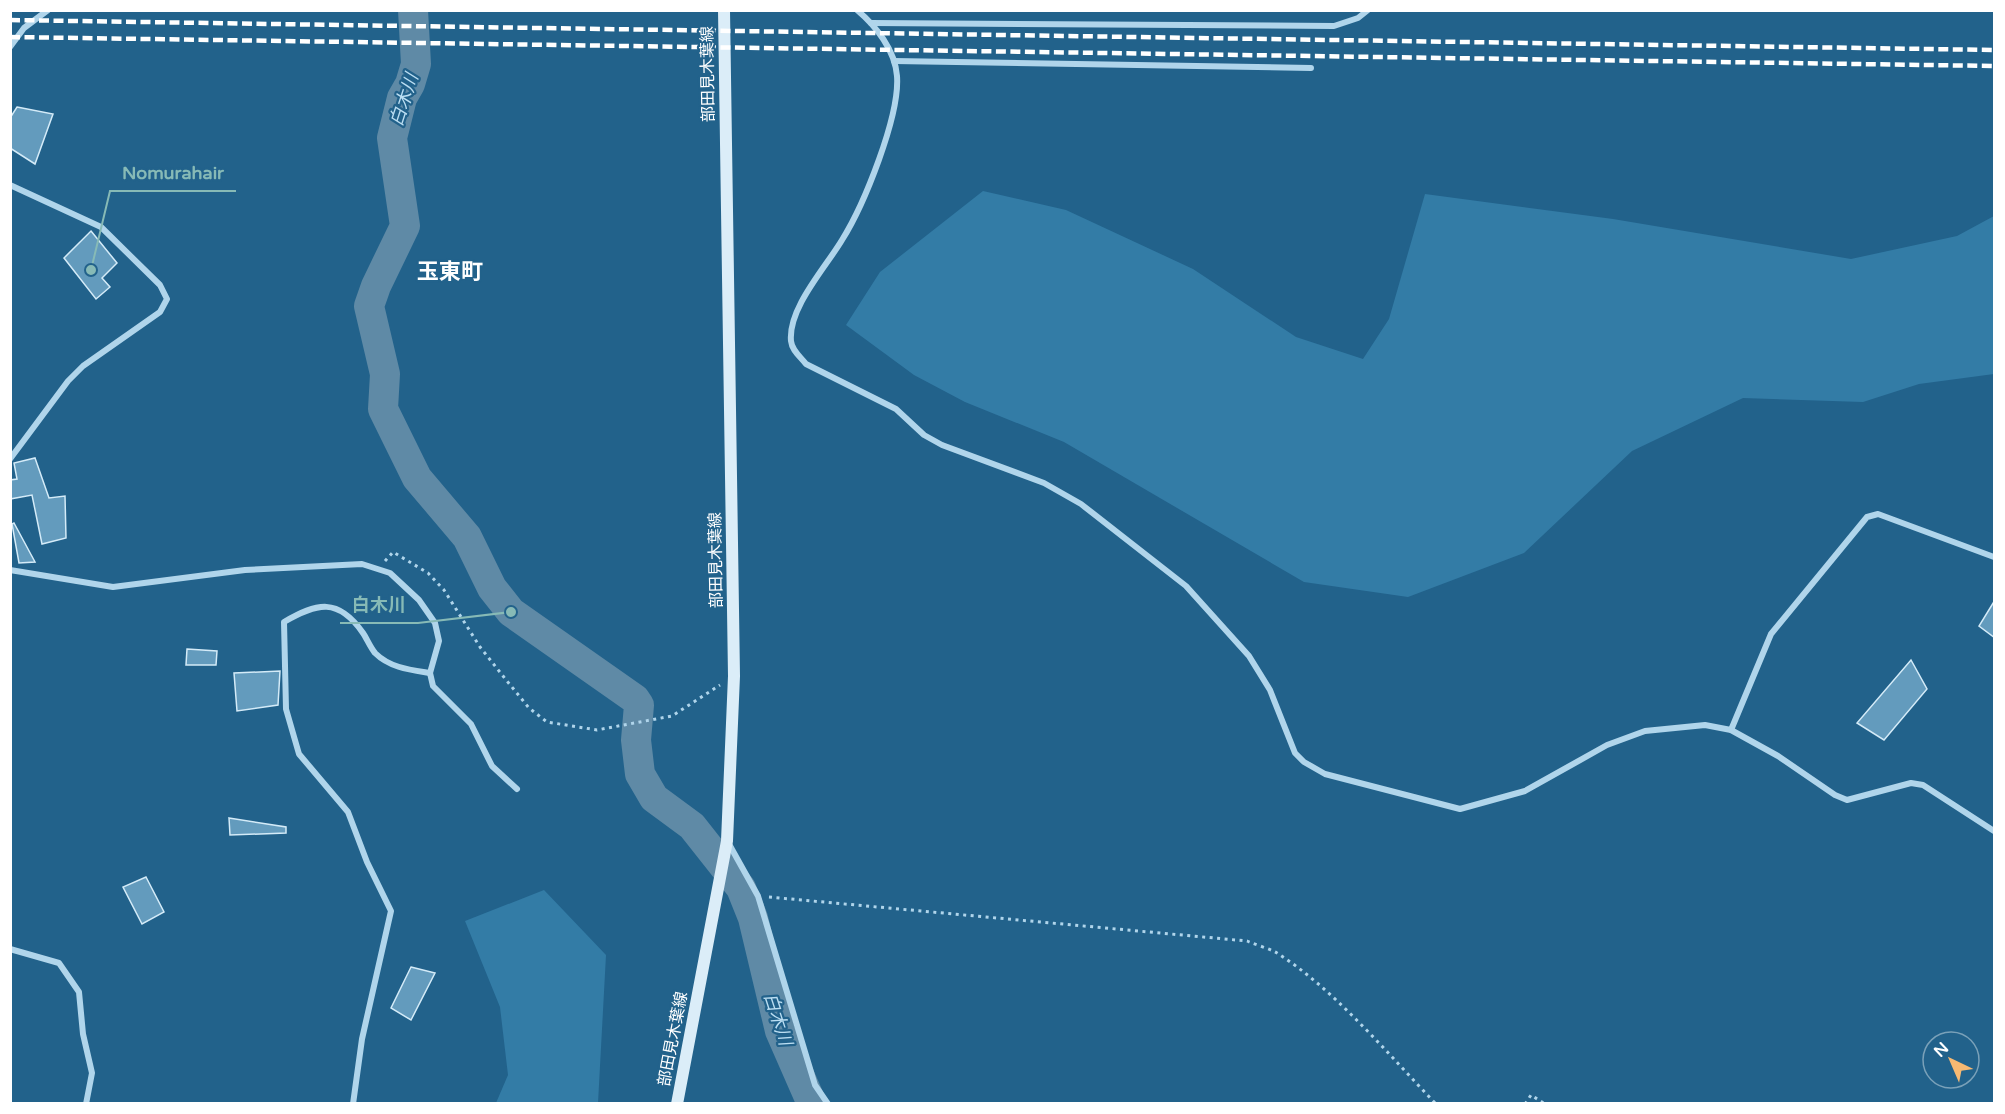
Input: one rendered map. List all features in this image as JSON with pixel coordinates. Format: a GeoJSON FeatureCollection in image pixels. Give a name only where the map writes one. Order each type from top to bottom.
{"type":"FeatureCollection","features":[{"type":"Feature","properties":{"kind":"main road","name":"部田見木葉線"},"geometry":{"type":"LineString","coordinates":[[677,1104],[721,883],[726,847],[734,676],[724,10]]}},
{"type":"Feature","properties":{"kind":"street"},"geometry":{"type":"LineString","coordinates":[[10,47],[24,28],[48,10]]}},
{"type":"Feature","properties":{"kind":"street"},"geometry":{"type":"LineString","coordinates":[[857,10],[871,23],[894,61],[897,77],[888,127],[862,201],[843,239],[813,283],[795,319],[791,340],[796,352],[806,364],[896,409],[924,435],[942,445],[1044,483],[1081,504],[1186,586],[1249,656],[1270,690],[1292,747],[1304,762],[1325,774],[1460,809],[1525,791],[1608,745],[1645,731],[1705,725],[1731,730],[1778,756],[1847,800],[1911,783],[1917,784],[1995,831]]}},
{"type":"Feature","properties":{"kind":"street"},"geometry":{"type":"LineString","coordinates":[[871,23],[1334,26],[1358,18],[1368,10]]}},
{"type":"Feature","properties":{"kind":"street"},"geometry":{"type":"LineString","coordinates":[[894,61],[1311,68]]}},
{"type":"Feature","properties":{"kind":"street"},"geometry":{"type":"LineString","coordinates":[[10,185],[101,227],[160,285],[167,299],[160,312],[83,366],[68,381],[10,459]]}},
{"type":"Feature","properties":{"kind":"street"},"geometry":{"type":"LineString","coordinates":[[1731,730],[1771,634],[1867,517],[1878,514],[1995,557]]}},
{"type":"Feature","properties":{"kind":"street"},"geometry":{"type":"LineString","coordinates":[[10,570],[113,587],[302,566],[363,564],[390,573],[419,600],[435,623],[439,641],[430,673],[433,686],[471,724],[492,766],[517,789]]}},
{"type":"Feature","properties":{"kind":"street"},"geometry":{"type":"LineString","coordinates":[[353,1104],[362,1039],[391,910],[367,862],[348,812],[299,754],[286,709],[284,622],[309,608],[328,606],[347,614],[375,652],[396,666],[430,673]]}},
{"type":"Feature","properties":{"kind":"street"},"geometry":{"type":"LineString","coordinates":[[726,847],[758,896],[815,1085],[828,1104]]}},
{"type":"Feature","properties":{"kind":"street"},"geometry":{"type":"LineString","coordinates":[[10,950],[59,963],[79,992],[83,1034],[92,1073],[86,1104]]}},
{"type":"Feature","properties":{"kind":"path"},"geometry":{"type":"LineString","coordinates":[[379,569],[393,552],[428,573],[444,590],[480,647],[507,681],[529,708],[547,722],[597,730],[672,716],[734,676]]}},
{"type":"Feature","properties":{"kind":"path"},"geometry":{"type":"LineString","coordinates":[[758,896],[1247,941],[1275,952],[1306,975],[1356,1021],[1436,1104]]}},
{"type":"Feature","properties":{"kind":"path"},"geometry":{"type":"LineString","coordinates":[[1525,1104],[1531,1095],[1545,1104]]}},
{"type":"Feature","properties":{"kind":"shaded area"},"geometry":{"type":"Polygon","coordinates":[[[983,191],[1066,210],[1193,269],[1296,337],[1363,359],[1389,319],[1425,194],[1613,219],[1851,259],[1957,236],[1994,216],[1994,374],[1919,384],[1863,402],[1743,398],[1632,451],[1524,553],[1408,597],[1304,582],[1064,442],[965,402],[914,375],[846,325],[880,272],[983,191]]]}},
{"type":"Feature","properties":{"kind":"shaded area"},"geometry":{"type":"Polygon","coordinates":[[[544,890],[606,955],[598,1103],[496,1103],[508,1075],[500,1007],[465,921],[544,890]]]}},
{"type":"Feature","properties":{"kind":"building"},"geometry":{"type":"Polygon","coordinates":[[[17,107],[53,114],[35,164],[10,148],[10,118],[17,107]]]}},
{"type":"Feature","properties":{"kind":"building"},"geometry":{"type":"Polygon","coordinates":[[[91,231],[117,263],[102,278],[110,287],[96,299],[64,258],[91,231]]]}},
{"type":"Feature","properties":{"kind":"building"},"geometry":{"type":"Polygon","coordinates":[[[35,458],[49,498],[65,496],[66,538],[42,544],[32,495],[10,499],[10,480],[17,479],[14,463],[35,458]]]}},
{"type":"Feature","properties":{"kind":"building"},"geometry":{"type":"Polygon","coordinates":[[[14,523],[35,562],[19,563],[12,524],[14,523]]]}},
{"type":"Feature","properties":{"kind":"building"},"geometry":{"type":"Polygon","coordinates":[[[1995,600],[1995,638],[1979,626],[1995,600]]]}},
{"type":"Feature","properties":{"kind":"building"},"geometry":{"type":"Polygon","coordinates":[[[187,649],[217,651],[216,665],[186,665],[187,649]]]}},
{"type":"Feature","properties":{"kind":"building"},"geometry":{"type":"Polygon","coordinates":[[[1911,660],[1927,689],[1884,740],[1857,723],[1911,660]]]}},
{"type":"Feature","properties":{"kind":"building"},"geometry":{"type":"Polygon","coordinates":[[[280,671],[278,705],[237,711],[234,673],[280,671]]]}},
{"type":"Feature","properties":{"kind":"building"},"geometry":{"type":"Polygon","coordinates":[[[229,818],[286,827],[286,833],[230,835],[229,818]]]}},
{"type":"Feature","properties":{"kind":"building"},"geometry":{"type":"Polygon","coordinates":[[[146,877],[164,912],[142,924],[123,887],[146,877]]]}},
{"type":"Feature","properties":{"kind":"building"},"geometry":{"type":"Polygon","coordinates":[[[411,967],[435,973],[411,1020],[391,1008],[411,967]]]}},
{"type":"Feature","properties":{"kind":"waterway","name":"白木川"},"geometry":{"type":"LineString","coordinates":[[413,10],[416,64],[410,84],[402,98],[392,138],[405,226],[376,286],[369,306],[385,374],[383,409],[417,478],[467,537],[492,588],[511,612],[635,699],[639,705],[636,740],[640,774],[654,798],[692,826],[741,888],[753,918],[780,1031],[812,1104]]}},
{"type":"Feature","properties":{"kind":"railway"},"geometry":{"type":"LineString","coordinates":[[10,20],[1994,50]]}},
{"type":"Feature","properties":{"kind":"railway"},"geometry":{"type":"LineString","coordinates":[[10,37],[1994,66]]}},
{"type":"Feature","properties":{"kind":"place","name":"Nomurahair"},"geometry":{"type":"Point","coordinates":[91,270]}},
{"type":"Feature","properties":{"kind":"place","name":"白木川"},"geometry":{"type":"Point","coordinates":[511,612]}},
{"type":"Feature","properties":{"kind":"district","name":"玉東町"},"geometry":{"type":"Point","coordinates":[450,272]}}]}
